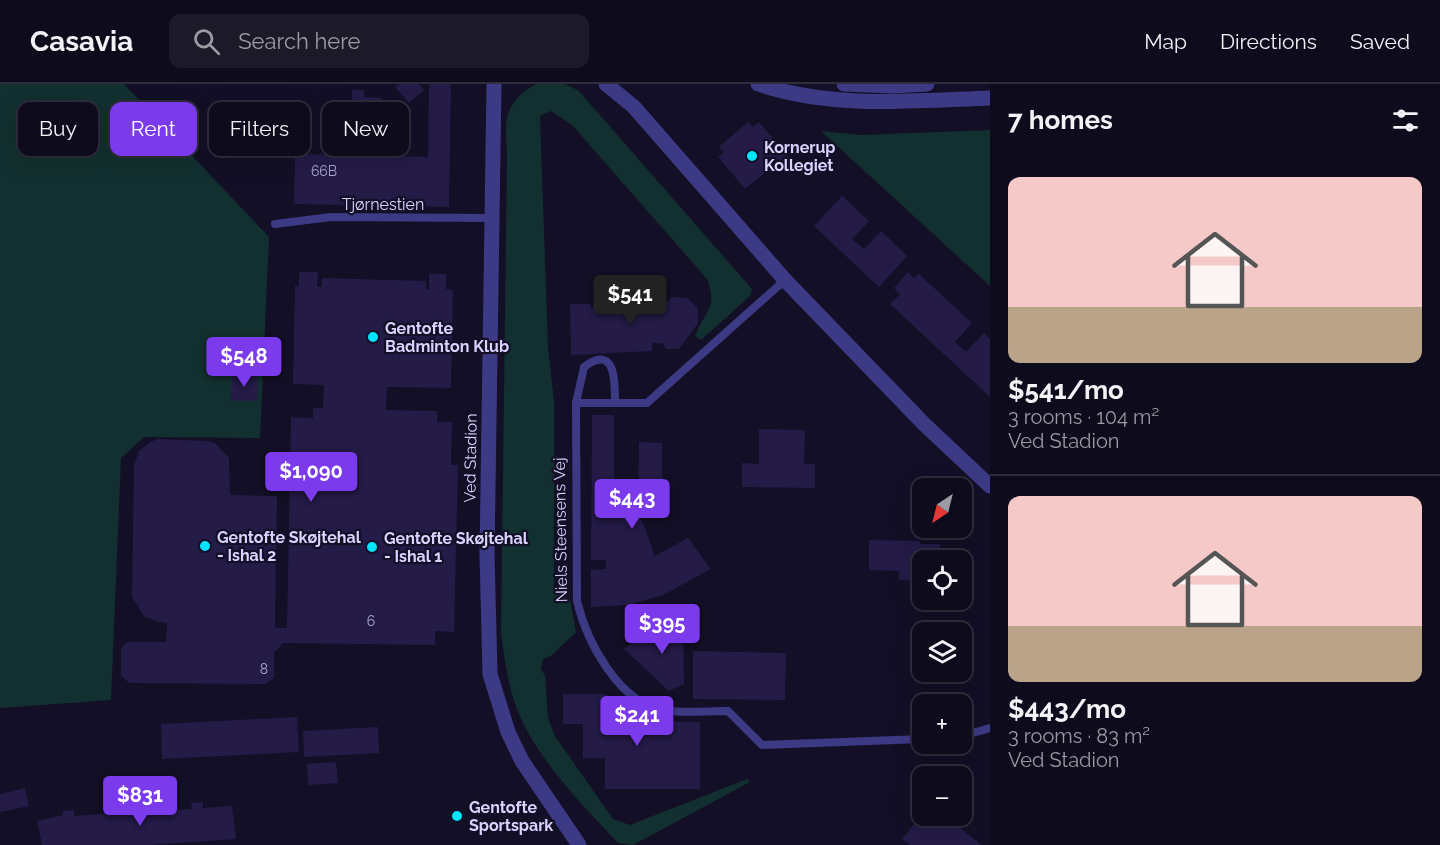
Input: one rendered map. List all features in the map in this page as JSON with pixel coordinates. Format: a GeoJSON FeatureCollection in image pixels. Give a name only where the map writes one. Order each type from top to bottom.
{"type":"FeatureCollection","features":[{"type":"Feature","properties":{"kind":"street","name":"Ved Stadion"},"geometry":{"type":"LineString","coordinates":[[494,84],[487,555],[487,642],[490,674],[508,732],[522,761],[579,845]]}},
{"type":"Feature","properties":{"kind":"street"},"geometry":{"type":"LineString","coordinates":[[606,84],[634,107],[666,141],[785,280],[924,424],[990,486]]}},
{"type":"Feature","properties":{"kind":"street"},"geometry":{"type":"LineString","coordinates":[[758,84],[808,96],[856,102],[990,98]]}},
{"type":"Feature","properties":{"kind":"street"},"geometry":{"type":"LineString","coordinates":[[844,84],[892,86],[927,84]]}},
{"type":"Feature","properties":{"kind":"lane","name":"Tjørnestien"},"geometry":{"type":"LineString","coordinates":[[275,224],[331,217],[491,218]]}},
{"type":"Feature","properties":{"kind":"lane"},"geometry":{"type":"LineString","coordinates":[[576,403],[647,403],[785,280]]}},
{"type":"Feature","properties":{"kind":"lane","name":"Niels Steensens Vej"},"geometry":{"type":"LineString","coordinates":[[615,403],[615,373],[610,365],[601,361],[591,362],[584,368],[576,403],[577,601],[592,645],[619,682],[649,706],[666,711],[728,711],[762,745],[912,739]]}},
{"type":"Feature","properties":{"kind":"lane"},"geometry":{"type":"LineString","coordinates":[[972,733],[990,728]]}},
{"type":"Feature","properties":{"kind":"green space"},"geometry":{"type":"Polygon","coordinates":[[[0,84],[124,84],[141,102],[110,102],[110,156],[192,156],[269,237],[260,438],[144,437],[121,458],[111,700],[0,708],[0,84]]]}},
{"type":"Feature","properties":{"kind":"green space"},"geometry":{"type":"Polygon","coordinates":[[[536,84],[564,84],[578,90],[752,289],[750,296],[701,340],[695,336],[711,303],[707,279],[572,125],[551,111],[540,116],[548,347],[554,401],[554,588],[570,599],[576,632],[551,656],[543,659],[541,669],[545,676],[548,718],[555,736],[613,819],[630,825],[747,779],[750,782],[633,845],[618,843],[591,814],[550,766],[527,731],[512,694],[501,633],[506,122],[511,106],[525,91],[536,84]]]}},
{"type":"Feature","properties":{"kind":"green space"},"geometry":{"type":"Polygon","coordinates":[[[990,130],[990,286],[821,131],[861,135],[990,130]]]}},
{"type":"Feature","properties":{"kind":"building"},"geometry":{"type":"Polygon","coordinates":[[[399,84],[419,84],[424,90],[409,103],[395,87],[399,84]]]}},
{"type":"Feature","properties":{"kind":"building"},"geometry":{"type":"Polygon","coordinates":[[[429,84],[451,84],[449,207],[294,204],[295,156],[310,154],[428,157],[429,84]]]}},
{"type":"Feature","properties":{"kind":"building"},"geometry":{"type":"Polygon","coordinates":[[[352,90],[364,90],[364,97],[382,98],[382,102],[352,102],[352,90]]]}},
{"type":"Feature","properties":{"kind":"building","name":"Kornerup Kollegiet"},"geometry":{"type":"Polygon","coordinates":[[[748,122],[753,127],[759,122],[787,155],[745,189],[718,157],[724,152],[719,147],[748,122]]]}},
{"type":"Feature","properties":{"kind":"building"},"geometry":{"type":"Polygon","coordinates":[[[842,196],[869,221],[852,239],[864,249],[881,231],[907,256],[879,287],[814,226],[842,196]]]}},
{"type":"Feature","properties":{"kind":"building"},"geometry":{"type":"Polygon","coordinates":[[[299,272],[318,272],[317,287],[322,287],[322,278],[426,281],[426,289],[429,289],[429,274],[446,274],[446,289],[453,290],[451,388],[387,387],[386,410],[437,411],[437,422],[452,422],[451,465],[458,465],[454,632],[435,631],[435,645],[283,643],[274,653],[274,678],[266,684],[129,683],[121,675],[121,650],[124,644],[166,642],[167,623],[144,616],[132,597],[134,465],[139,451],[158,439],[215,443],[229,458],[230,495],[277,496],[275,628],[287,628],[291,417],[313,418],[313,408],[323,408],[324,385],[293,384],[295,286],[299,286],[299,272]]]}},
{"type":"Feature","properties":{"kind":"building"},"geometry":{"type":"Polygon","coordinates":[[[908,272],[914,278],[919,274],[972,323],[955,342],[966,352],[984,333],[990,339],[990,397],[890,304],[900,294],[894,288],[908,272]]]}},
{"type":"Feature","properties":{"kind":"building"},"geometry":{"type":"Polygon","coordinates":[[[630,295],[643,295],[652,307],[652,312],[662,313],[662,309],[672,297],[687,298],[698,308],[698,323],[679,349],[666,349],[662,343],[652,343],[652,351],[571,355],[570,304],[591,304],[591,307],[600,307],[605,297],[618,298],[624,302],[630,295]]]}},
{"type":"Feature","properties":{"kind":"building"},"geometry":{"type":"Polygon","coordinates":[[[232,375],[258,375],[257,401],[231,401],[232,375]]]}},
{"type":"Feature","properties":{"kind":"building"},"geometry":{"type":"Polygon","coordinates":[[[592,415],[614,415],[614,502],[638,503],[639,442],[662,443],[662,514],[636,513],[636,518],[641,518],[655,556],[688,538],[711,569],[663,595],[628,605],[591,607],[591,570],[606,569],[606,560],[591,560],[592,415]]]}},
{"type":"Feature","properties":{"kind":"building"},"geometry":{"type":"Polygon","coordinates":[[[759,429],[805,430],[804,464],[815,464],[815,488],[742,487],[742,463],[759,464],[759,429]]]}},
{"type":"Feature","properties":{"kind":"building"},"geometry":{"type":"Polygon","coordinates":[[[869,540],[920,541],[920,544],[940,544],[940,550],[912,550],[912,581],[899,580],[899,571],[869,570],[869,540]]]}},
{"type":"Feature","properties":{"kind":"building"},"geometry":{"type":"Polygon","coordinates":[[[683,624],[684,684],[669,691],[624,649],[651,631],[683,624]]]}},
{"type":"Feature","properties":{"kind":"building"},"geometry":{"type":"Polygon","coordinates":[[[693,651],[786,653],[785,700],[693,699],[693,651]]]}},
{"type":"Feature","properties":{"kind":"building"},"geometry":{"type":"Polygon","coordinates":[[[563,694],[607,694],[607,721],[700,722],[700,789],[605,789],[605,758],[583,758],[583,724],[563,724],[563,694]]]}},
{"type":"Feature","properties":{"kind":"building"},"geometry":{"type":"Polygon","coordinates":[[[297,717],[299,752],[162,759],[161,724],[297,717]]]}},
{"type":"Feature","properties":{"kind":"building"},"geometry":{"type":"Polygon","coordinates":[[[378,727],[379,753],[304,757],[303,731],[378,727]]]}},
{"type":"Feature","properties":{"kind":"building"},"geometry":{"type":"Polygon","coordinates":[[[336,762],[338,783],[308,785],[307,764],[336,762]]]}},
{"type":"Feature","properties":{"kind":"building"},"geometry":{"type":"Polygon","coordinates":[[[25,788],[29,806],[0,812],[0,794],[25,788]]]}},
{"type":"Feature","properties":{"kind":"building"},"geometry":{"type":"Polygon","coordinates":[[[203,802],[203,808],[232,806],[236,839],[149,845],[42,845],[37,821],[63,815],[62,811],[74,810],[74,816],[127,812],[126,807],[138,806],[137,812],[192,809],[191,803],[203,802]]]}},
{"type":"Feature","properties":{"kind":"building"},"geometry":{"type":"Polygon","coordinates":[[[913,826],[958,826],[981,845],[910,845],[902,839],[913,826]]]}},
{"type":"Feature","properties":{"kind":"place","name":"Kornerup Kollegiet"},"geometry":{"type":"Point","coordinates":[752,156]}},
{"type":"Feature","properties":{"kind":"place","name":"Gentofte Badminton Klub"},"geometry":{"type":"Point","coordinates":[373,337]}},
{"type":"Feature","properties":{"kind":"place","name":"Gentofte Skøjtehal - Ishal 2"},"geometry":{"type":"Point","coordinates":[205,546]}},
{"type":"Feature","properties":{"kind":"place","name":"Gentofte Skøjtehal - Ishal 1"},"geometry":{"type":"Point","coordinates":[372,547]}},
{"type":"Feature","properties":{"kind":"place","name":"Gentofte Sportspark"},"geometry":{"type":"Point","coordinates":[457,816]}}]}
